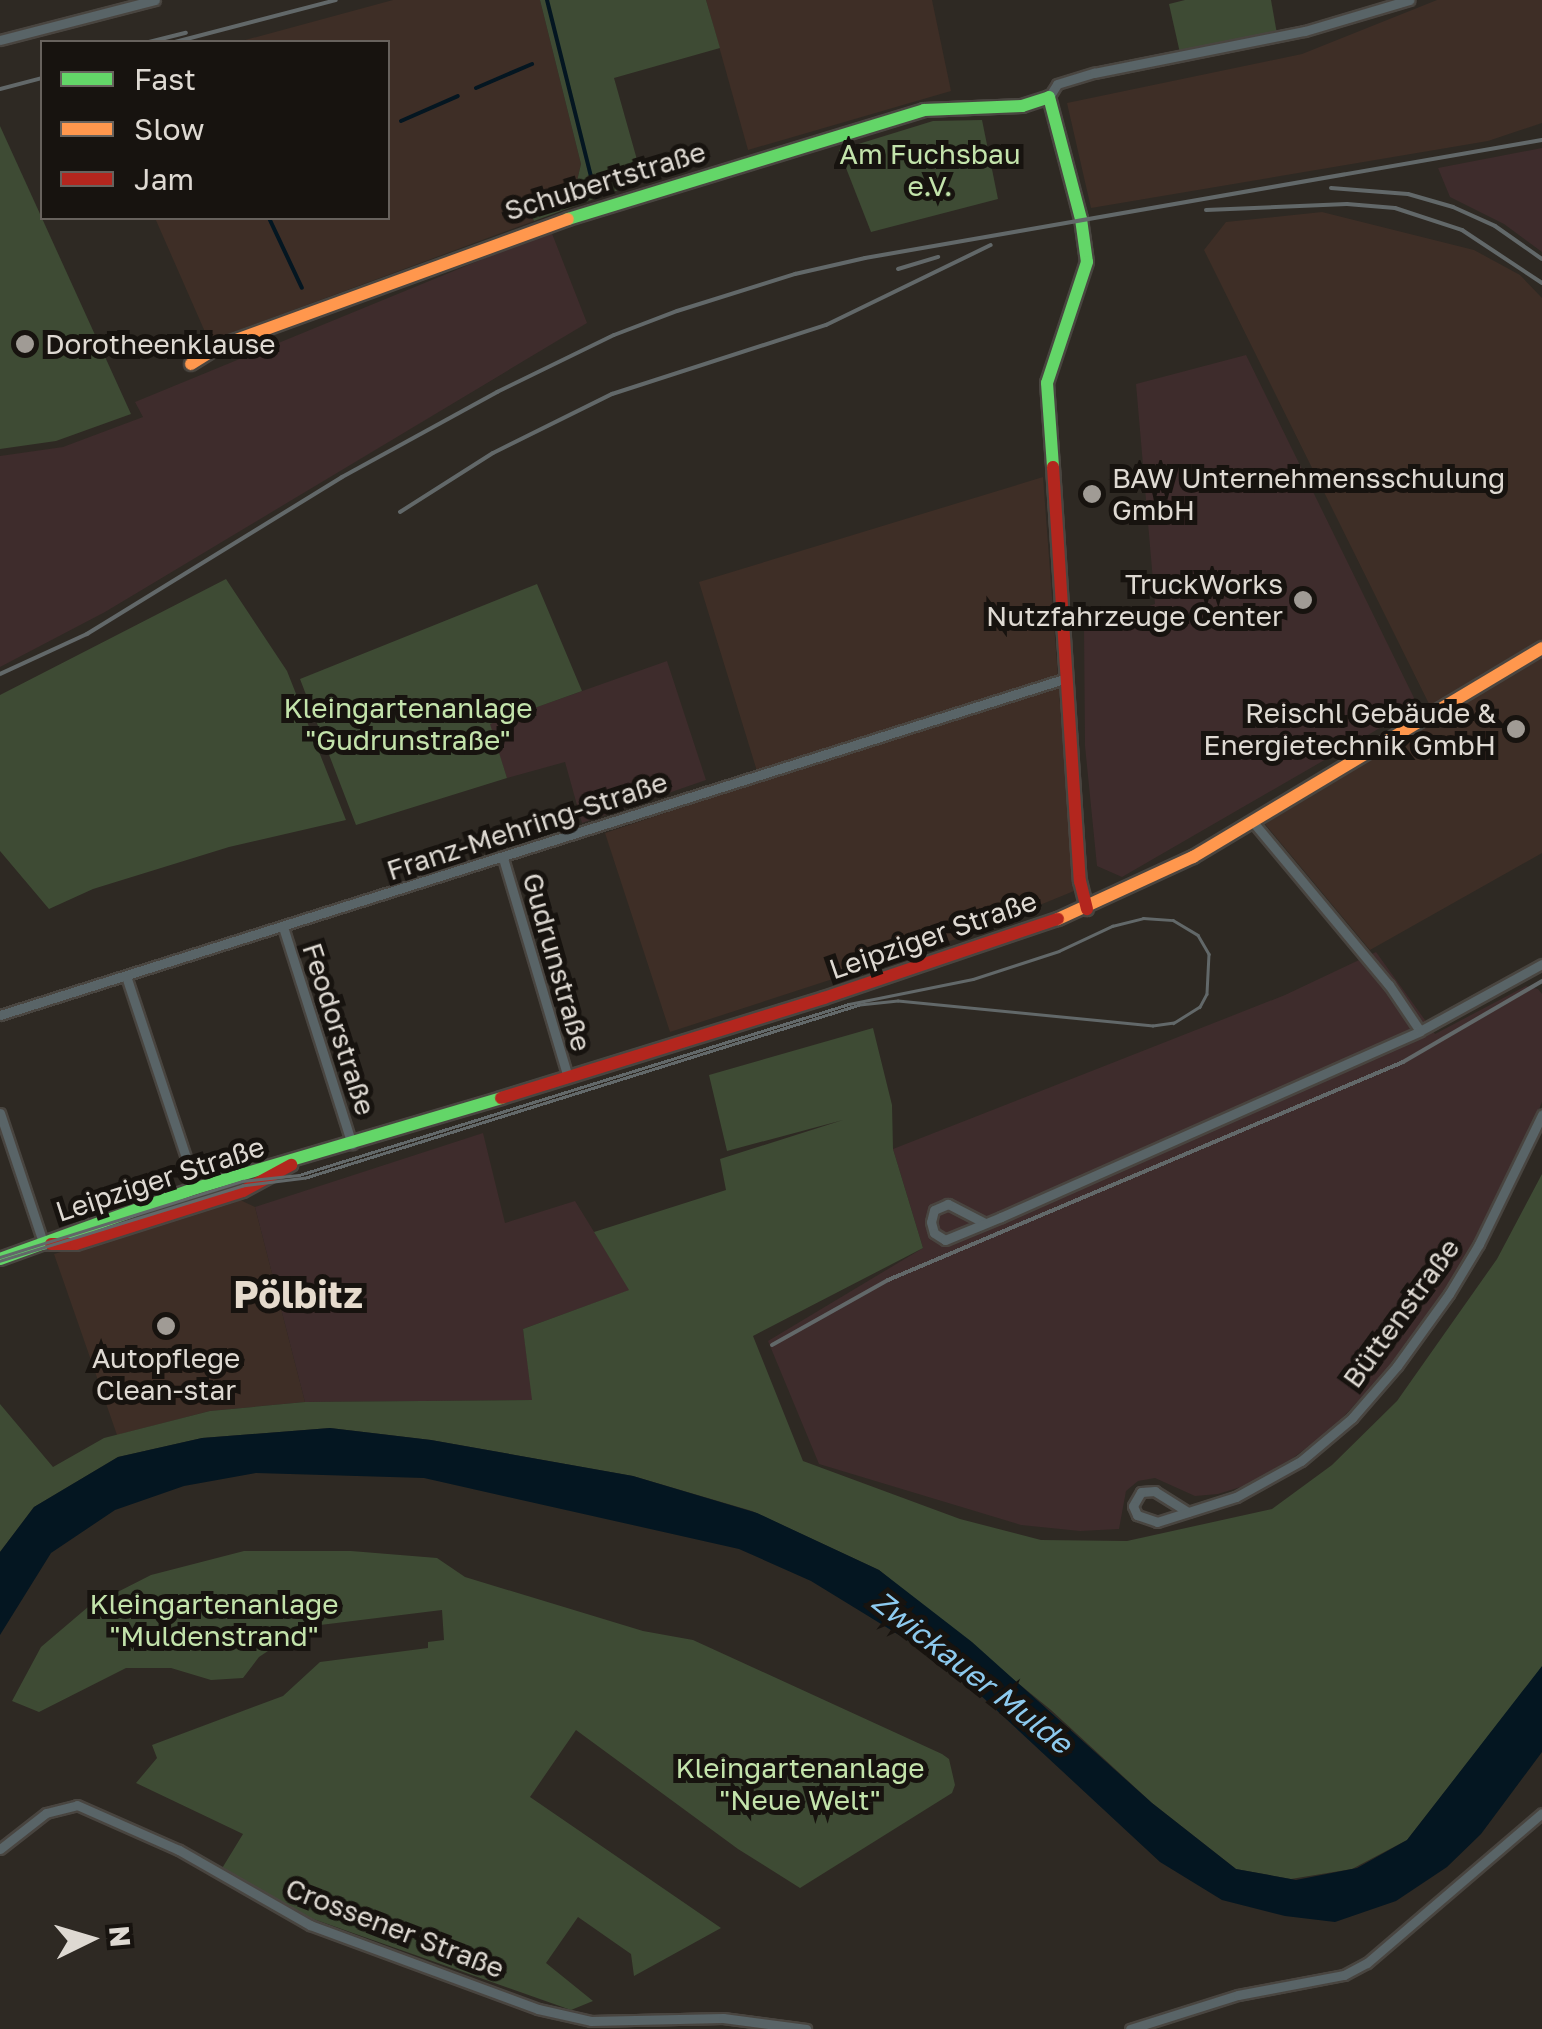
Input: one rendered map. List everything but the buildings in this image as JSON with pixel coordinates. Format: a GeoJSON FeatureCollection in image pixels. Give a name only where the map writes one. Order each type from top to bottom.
{"type":"FeatureCollection","features":[{"type":"Feature","properties":{"kind":"street"},"geometry":{"type":"LineString","coordinates":[[0,40],[155,0]]}},
{"type":"Feature","properties":{"kind":"street","name":"Schubertstraße"},"geometry":{"type":"LineString","coordinates":[[190,364],[222,344],[591,210],[924,110],[1022,106],[1049,97],[1058,84],[1094,73],[1305,31],[1408,0]]}},
{"type":"Feature","properties":{"kind":"street"},"geometry":{"type":"LineString","coordinates":[[1049,97],[1082,219],[1087,262],[1046,383],[1080,881],[1087,909]]}},
{"type":"Feature","properties":{"kind":"street","name":"Leipziger Straße"},"geometry":{"type":"LineString","coordinates":[[44,1245],[76,1244],[242,1191],[293,1163],[824,998],[1087,909],[1254,822],[1542,648]]}},
{"type":"Feature","properties":{"kind":"street","name":"Franz-Mehring-Straße"},"geometry":{"type":"LineString","coordinates":[[0,1015],[1067,678]]}},
{"type":"Feature","properties":{"kind":"street"},"geometry":{"type":"LineString","coordinates":[[1254,822],[1389,985],[1420,1031]]}},
{"type":"Feature","properties":{"kind":"street","name":"Gudrunstraße"},"geometry":{"type":"LineString","coordinates":[[503,858],[568,1078]]}},
{"type":"Feature","properties":{"kind":"street","name":"Feodorstraße"},"geometry":{"type":"LineString","coordinates":[[282,927],[352,1144]]}},
{"type":"Feature","properties":{"kind":"street"},"geometry":{"type":"LineString","coordinates":[[985,1222],[948,1204],[934,1210],[930,1222],[934,1233],[945,1240],[1264,1104],[1420,1031],[1542,964]]}},
{"type":"Feature","properties":{"kind":"street"},"geometry":{"type":"LineString","coordinates":[[1533,972],[1541,982]]}},
{"type":"Feature","properties":{"kind":"street"},"geometry":{"type":"LineString","coordinates":[[126,976],[196,1188]]}},
{"type":"Feature","properties":{"kind":"street"},"geometry":{"type":"LineString","coordinates":[[0,1113],[44,1245]]}},
{"type":"Feature","properties":{"kind":"street","name":"Büttenstraße"},"geometry":{"type":"LineString","coordinates":[[1188,1512],[1155,1490],[1141,1492],[1133,1506],[1146,1522],[1188,1512],[1236,1497],[1301,1462],[1352,1418],[1398,1366],[1448,1294],[1479,1244],[1542,1116]]}},
{"type":"Feature","properties":{"kind":"street","name":"Leipziger Straße"},"geometry":{"type":"LineString","coordinates":[[0,1260],[196,1188],[271,1165],[293,1163]]}},
{"type":"Feature","properties":{"kind":"street","name":"Crossener Straße"},"geometry":{"type":"LineString","coordinates":[[0,1849],[46,1813],[77,1805],[179,1850],[310,1925],[538,2009],[591,2021],[723,2018],[806,2029]]}},
{"type":"Feature","properties":{"kind":"street"},"geometry":{"type":"LineString","coordinates":[[1130,2029],[1238,1996],[1344,1975],[1367,1964],[1542,1813]]}},
{"type":"Feature","properties":{"kind":"shaded area"},"geometry":{"type":"Polygon","coordinates":[[[393,0],[540,0],[581,164],[577,181],[526,203],[534,221],[209,341],[156,220],[390,220],[390,40],[245,40],[393,0]]]}},
{"type":"Feature","properties":{"kind":"shaded area"},"geometry":{"type":"Polygon","coordinates":[[[706,0],[932,0],[951,91],[748,150],[706,0]]]}},
{"type":"Feature","properties":{"kind":"shaded area"},"geometry":{"type":"Polygon","coordinates":[[[1437,0],[1542,0],[1542,123],[1488,141],[1091,208],[1067,103],[1302,54],[1437,0]]]}},
{"type":"Feature","properties":{"kind":"shaded area"},"geometry":{"type":"Polygon","coordinates":[[[1542,148],[1542,252],[1504,224],[1450,197],[1438,168],[1542,148]]]}},
{"type":"Feature","properties":{"kind":"shaded area"},"geometry":{"type":"Polygon","coordinates":[[[1322,212],[1474,250],[1520,275],[1542,298],[1542,853],[1370,950],[1265,824],[1437,720],[1204,250],[1226,222],[1322,212]]]}},
{"type":"Feature","properties":{"kind":"shaded area"},"geometry":{"type":"Polygon","coordinates":[[[551,231],[587,323],[105,612],[0,667],[0,456],[63,447],[143,417],[135,402],[551,231]]]}},
{"type":"Feature","properties":{"kind":"shaded area"},"geometry":{"type":"Polygon","coordinates":[[[1246,355],[1418,706],[1122,877],[1097,866],[1085,746],[1084,628],[1155,604],[1136,384],[1246,355]]]}},
{"type":"Feature","properties":{"kind":"shaded area"},"geometry":{"type":"Polygon","coordinates":[[[1043,477],[1074,891],[962,937],[670,1032],[605,833],[760,781],[699,582],[1043,477]]]}},
{"type":"Feature","properties":{"kind":"shaded area"},"geometry":{"type":"Polygon","coordinates":[[[667,661],[706,780],[582,823],[565,762],[507,778],[489,724],[667,661]]]}},
{"type":"Feature","properties":{"kind":"shaded area"},"geometry":{"type":"Polygon","coordinates":[[[1376,952],[1435,1034],[1526,986],[1538,989],[1542,994],[1542,1102],[1505,1190],[1428,1318],[1391,1366],[1333,1428],[1293,1458],[1244,1486],[1218,1494],[1195,1496],[1155,1478],[1138,1481],[1126,1491],[1119,1529],[1080,1531],[1021,1525],[819,1464],[768,1341],[923,1248],[893,1149],[1285,995],[1376,952]]]}},
{"type":"Feature","properties":{"kind":"shaded area"},"geometry":{"type":"Polygon","coordinates":[[[483,1133],[505,1223],[575,1201],[630,1290],[523,1329],[533,1400],[305,1402],[255,1207],[483,1133]]]}},
{"type":"Feature","properties":{"kind":"shaded area"},"geometry":{"type":"Polygon","coordinates":[[[238,1199],[255,1207],[305,1402],[210,1411],[117,1435],[54,1254],[238,1199]]]}},
{"type":"Feature","properties":{"kind":"green space"},"geometry":{"type":"Polygon","coordinates":[[[540,0],[706,0],[720,48],[614,78],[643,181],[534,221],[526,203],[577,181],[581,164],[540,0]]]}},
{"type":"Feature","properties":{"kind":"green space"},"geometry":{"type":"Polygon","coordinates":[[[1185,0],[1271,0],[1277,34],[1180,53],[1169,4],[1185,0]]]}},
{"type":"Feature","properties":{"kind":"green space","name":"Am Fuchsbau e.V."},"geometry":{"type":"Polygon","coordinates":[[[982,120],[998,199],[871,232],[839,150],[933,121],[982,120]]]}},
{"type":"Feature","properties":{"kind":"green space"},"geometry":{"type":"Polygon","coordinates":[[[0,126],[131,414],[56,441],[0,449],[0,126]]]}},
{"type":"Feature","properties":{"kind":"green space"},"geometry":{"type":"Polygon","coordinates":[[[226,579],[287,671],[346,820],[229,847],[93,889],[49,909],[0,851],[0,695],[226,579]]]}},
{"type":"Feature","properties":{"kind":"green space","name":"Kleingartenanlage \"Gudrunstraße\""},"geometry":{"type":"Polygon","coordinates":[[[537,584],[582,691],[490,724],[507,778],[356,825],[300,679],[537,584]]]}},
{"type":"Feature","properties":{"kind":"green space"},"geometry":{"type":"Polygon","coordinates":[[[873,1028],[892,1105],[893,1149],[923,1248],[753,1336],[803,1461],[960,1519],[1041,1540],[1127,1541],[1272,1509],[1332,1465],[1397,1401],[1497,1259],[1542,1174],[1542,1667],[1407,1840],[1352,1869],[1291,1879],[1236,1869],[1152,1803],[1051,1710],[879,1570],[752,1511],[633,1476],[431,1440],[330,1428],[202,1438],[118,1457],[34,1507],[0,1552],[0,1404],[53,1467],[104,1438],[210,1411],[305,1402],[532,1400],[523,1329],[629,1290],[594,1232],[726,1190],[720,1159],[843,1120],[727,1151],[709,1075],[873,1028]]]}},
{"type":"Feature","properties":{"kind":"green space"},"geometry":{"type":"Polygon","coordinates":[[[244,1551],[351,1551],[437,1558],[465,1577],[643,1631],[693,1640],[942,1754],[949,1759],[955,1785],[952,1793],[800,1888],[738,1849],[576,1730],[530,1797],[721,1928],[634,1976],[631,1954],[578,1917],[546,1963],[593,2001],[571,2010],[285,1909],[221,1870],[243,1834],[136,1783],[157,1758],[152,1745],[283,1696],[320,1662],[428,1648],[428,1642],[444,1640],[442,1610],[304,1627],[259,1657],[243,1678],[211,1680],[171,1668],[126,1668],[39,1712],[12,1701],[41,1647],[88,1607],[151,1575],[244,1551]]]}},
{"type":"Feature","properties":{"kind":"water","name":"Zwickauer Mulde"},"geometry":{"type":"Polygon","coordinates":[[[330,1428],[431,1440],[633,1476],[757,1513],[879,1570],[972,1642],[1152,1803],[1236,1869],[1296,1880],[1357,1868],[1407,1840],[1542,1666],[1542,1752],[1481,1834],[1447,1867],[1396,1901],[1335,1922],[1285,1916],[1222,1900],[1160,1862],[948,1665],[811,1581],[739,1549],[424,1478],[256,1473],[184,1486],[115,1510],[51,1553],[0,1635],[0,1552],[34,1507],[118,1457],[202,1438],[330,1428]]]}},
{"type":"Feature","properties":{"kind":"waterway"},"geometry":{"type":"LineString","coordinates":[[547,0],[596,197]]}},
{"type":"Feature","properties":{"kind":"waterway"},"geometry":{"type":"LineString","coordinates":[[476,88],[532,64]]}},
{"type":"Feature","properties":{"kind":"waterway"},"geometry":{"type":"LineString","coordinates":[[401,121],[458,96]]}},
{"type":"Feature","properties":{"kind":"waterway"},"geometry":{"type":"LineString","coordinates":[[270,220],[302,288]]}},
{"type":"Feature","properties":{"kind":"tram line"},"geometry":{"type":"LineString","coordinates":[[0,1257],[242,1181],[299,1175],[849,1004],[973,979],[1143,918],[1173,920],[1198,935],[1209,954],[1207,994],[1200,1007],[1174,1023],[1153,1026],[898,1001],[860,1005],[306,1178],[243,1186],[0,1261]]}},
{"type":"Feature","properties":{"kind":"railway"},"geometry":{"type":"LineString","coordinates":[[183,40],[336,0]]}},
{"type":"Feature","properties":{"kind":"railway"},"geometry":{"type":"LineString","coordinates":[[157,40],[186,33]]}},
{"type":"Feature","properties":{"kind":"railway"},"geometry":{"type":"LineString","coordinates":[[0,89],[40,79]]}},
{"type":"Feature","properties":{"kind":"railway"},"geometry":{"type":"LineString","coordinates":[[0,674],[87,634],[342,477],[497,392],[614,335],[677,311],[795,274],[865,258],[1542,140]]}},
{"type":"Feature","properties":{"kind":"railway"},"geometry":{"type":"LineString","coordinates":[[1331,188],[1408,194],[1453,207],[1495,226],[1542,259]]}},
{"type":"Feature","properties":{"kind":"railway"},"geometry":{"type":"LineString","coordinates":[[1206,210],[1347,204],[1395,208],[1462,230],[1542,283]]}},
{"type":"Feature","properties":{"kind":"railway"},"geometry":{"type":"LineString","coordinates":[[400,512],[493,453],[612,394],[826,325],[991,245]]}},
{"type":"Feature","properties":{"kind":"railway"},"geometry":{"type":"LineString","coordinates":[[898,269],[938,257]]}},
{"type":"Feature","properties":{"kind":"railway"},"geometry":{"type":"LineString","coordinates":[[772,1345],[888,1280],[1403,1062],[1542,981]]}},
{"type":"Feature","properties":{"kind":"traffic: fast"},"geometry":{"type":"LineString","coordinates":[[568,219],[924,110],[1022,106],[1049,97],[1081,219],[1087,262],[1047,383],[1053,467]]}},
{"type":"Feature","properties":{"kind":"traffic: fast"},"geometry":{"type":"LineString","coordinates":[[0,1259],[196,1188],[501,1098]]}},
{"type":"Feature","properties":{"kind":"traffic: slow"},"geometry":{"type":"LineString","coordinates":[[191,364],[222,345],[568,219]]}},
{"type":"Feature","properties":{"kind":"traffic: slow"},"geometry":{"type":"LineString","coordinates":[[1058,919],[1193,857],[1542,648]]}},
{"type":"Feature","properties":{"kind":"traffic: jam"},"geometry":{"type":"LineString","coordinates":[[1053,467],[1080,881],[1087,909]]}},
{"type":"Feature","properties":{"kind":"traffic: jam"},"geometry":{"type":"LineString","coordinates":[[501,1098],[824,998],[1058,919]]}},
{"type":"Feature","properties":{"kind":"traffic: jam"},"geometry":{"type":"LineString","coordinates":[[51,1244],[76,1244],[243,1191],[291,1165]]}},
{"type":"Feature","properties":{"kind":"place","name":"Dorotheenklause"},"geometry":{"type":"Point","coordinates":[25,344]}},
{"type":"Feature","properties":{"kind":"place","name":"BAW Unternehmensschulung GmbH"},"geometry":{"type":"Point","coordinates":[1092,494]}},
{"type":"Feature","properties":{"kind":"place","name":"TruckWorks Nutzfahrzeuge Center"},"geometry":{"type":"Point","coordinates":[1303,600]}},
{"type":"Feature","properties":{"kind":"place","name":"Reischl Gebäude & Energietechnik GmbH"},"geometry":{"type":"Point","coordinates":[1516,729]}},
{"type":"Feature","properties":{"kind":"place","name":"Autopflege Clean-star"},"geometry":{"type":"Point","coordinates":[166,1326]}},
{"type":"Feature","properties":{"kind":"district","name":"Pölbitz"},"geometry":{"type":"Point","coordinates":[298,1294]}},
{"type":"Feature","properties":{"kind":"park label","name":"Kleingartenanlage \"Muldenstrand\""},"geometry":{"type":"Point","coordinates":[214,1620]}},
{"type":"Feature","properties":{"kind":"park label","name":"Kleingartenanlage \"Neue Welt\""},"geometry":{"type":"Point","coordinates":[800,1784]}}]}
